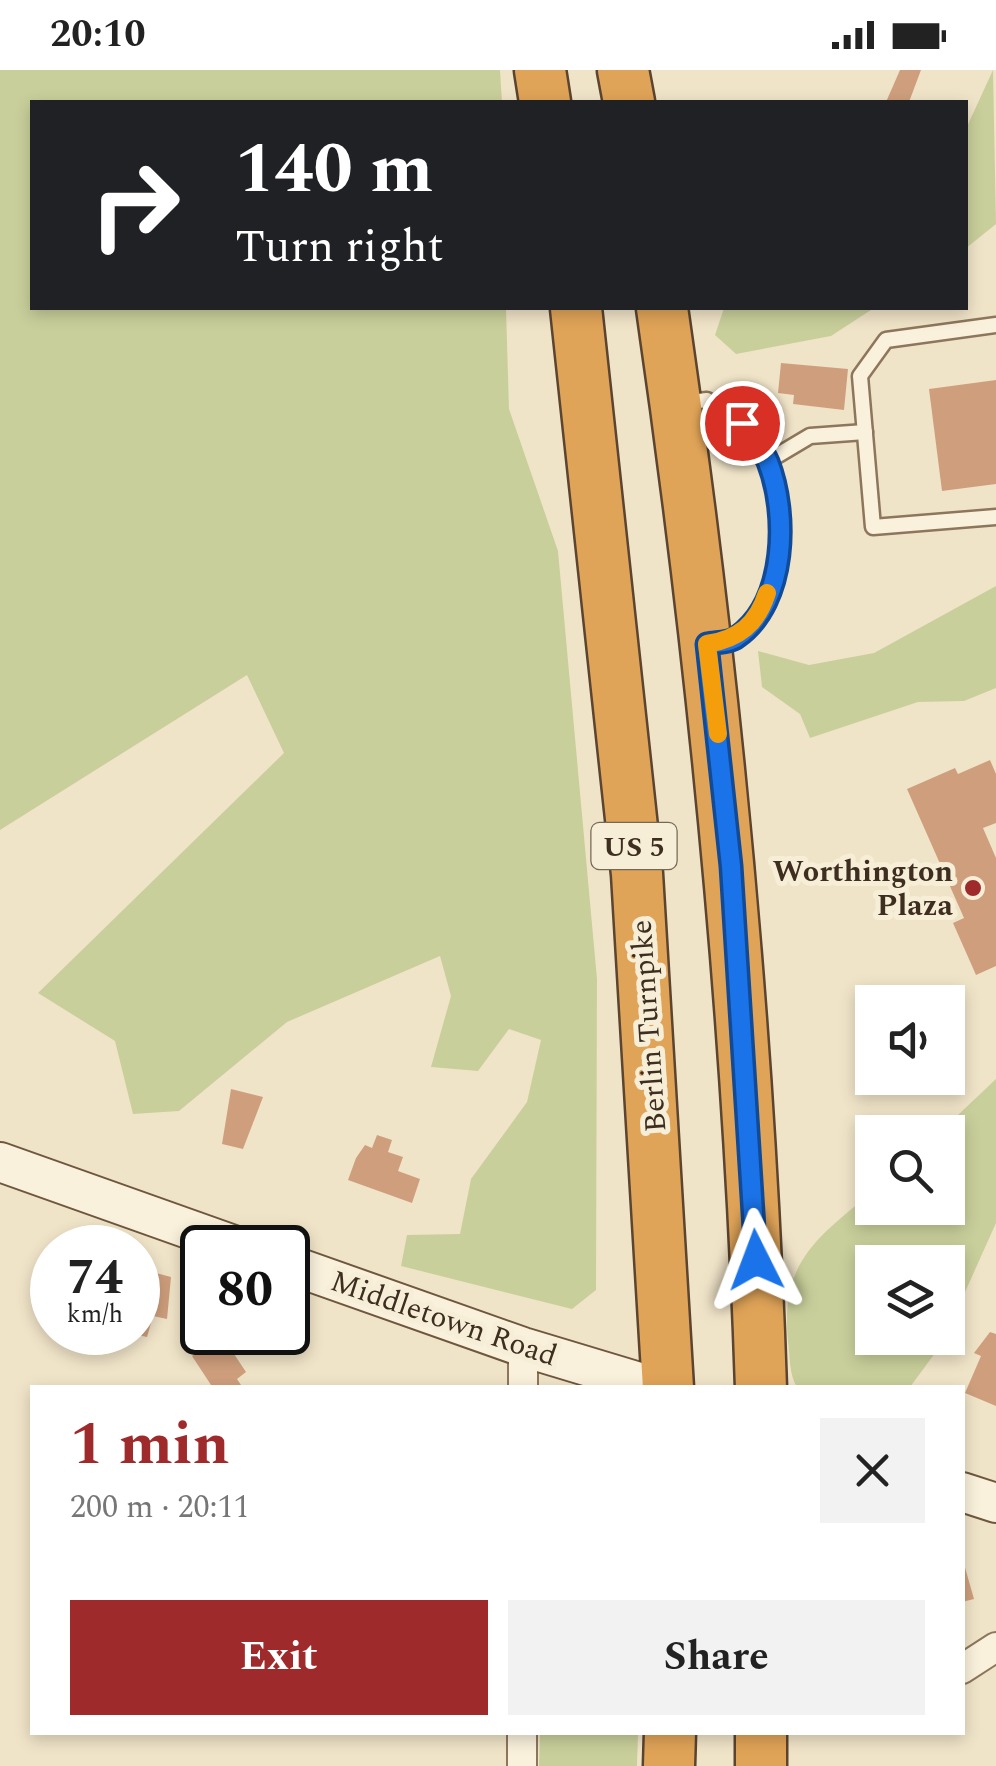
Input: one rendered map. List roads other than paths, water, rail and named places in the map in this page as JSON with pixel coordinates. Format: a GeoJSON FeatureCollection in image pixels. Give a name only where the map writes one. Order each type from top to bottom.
{"type":"FeatureCollection","features":[{"type":"Feature","properties":{"kind":"highway"},"geometry":{"type":"LineString","coordinates":[[540,70],[545,100]]}},
{"type":"Feature","properties":{"kind":"highway"},"geometry":{"type":"LineString","coordinates":[[623,70],[629,100]]}},
{"type":"Feature","properties":{"kind":"highway","name":"Berlin Turnpike"},"geometry":{"type":"LineString","coordinates":[[576,310],[637,874],[668,1385]]}},
{"type":"Feature","properties":{"kind":"highway"},"geometry":{"type":"LineString","coordinates":[[662,310],[707,644],[739,975],[760,1385]]}},
{"type":"Feature","properties":{"kind":"highway"},"geometry":{"type":"LineString","coordinates":[[669,1766],[670,1735]]}},
{"type":"Feature","properties":{"kind":"highway"},"geometry":{"type":"LineString","coordinates":[[761,1735],[761,1766]]}},
{"type":"Feature","properties":{"kind":"main road"},"geometry":{"type":"LineString","coordinates":[[0,1162],[180,1226]]}},
{"type":"Feature","properties":{"kind":"main road","name":"Middletown Road"},"geometry":{"type":"LineString","coordinates":[[310,1272],[523,1347],[649,1385]]}},
{"type":"Feature","properties":{"kind":"main road"},"geometry":{"type":"LineString","coordinates":[[965,1493],[996,1503]]}},
{"type":"Feature","properties":{"kind":"street"},"geometry":{"type":"LineString","coordinates":[[522,1385],[523,1347]]}},
{"type":"Feature","properties":{"kind":"street"},"geometry":{"type":"LineString","coordinates":[[965,1667],[996,1647]]}},
{"type":"Feature","properties":{"kind":"street"},"geometry":{"type":"LineString","coordinates":[[522,1735],[522,1766]]}},
{"type":"Feature","properties":{"kind":"lane"},"geometry":{"type":"LineString","coordinates":[[996,326],[886,340],[860,376],[873,527],[996,517]]}},
{"type":"Feature","properties":{"kind":"lane"},"geometry":{"type":"LineString","coordinates":[[676,403],[707,400],[742,423],[768,461],[778,508],[780,554],[761,611],[736,640],[707,644]]}},
{"type":"Feature","properties":{"kind":"lane"},"geometry":{"type":"LineString","coordinates":[[768,461],[810,436],[865,432]]}},
{"type":"Feature","properties":{"kind":"place","name":"Worthington Plaza"},"geometry":{"type":"Point","coordinates":[973,888]}}]}
